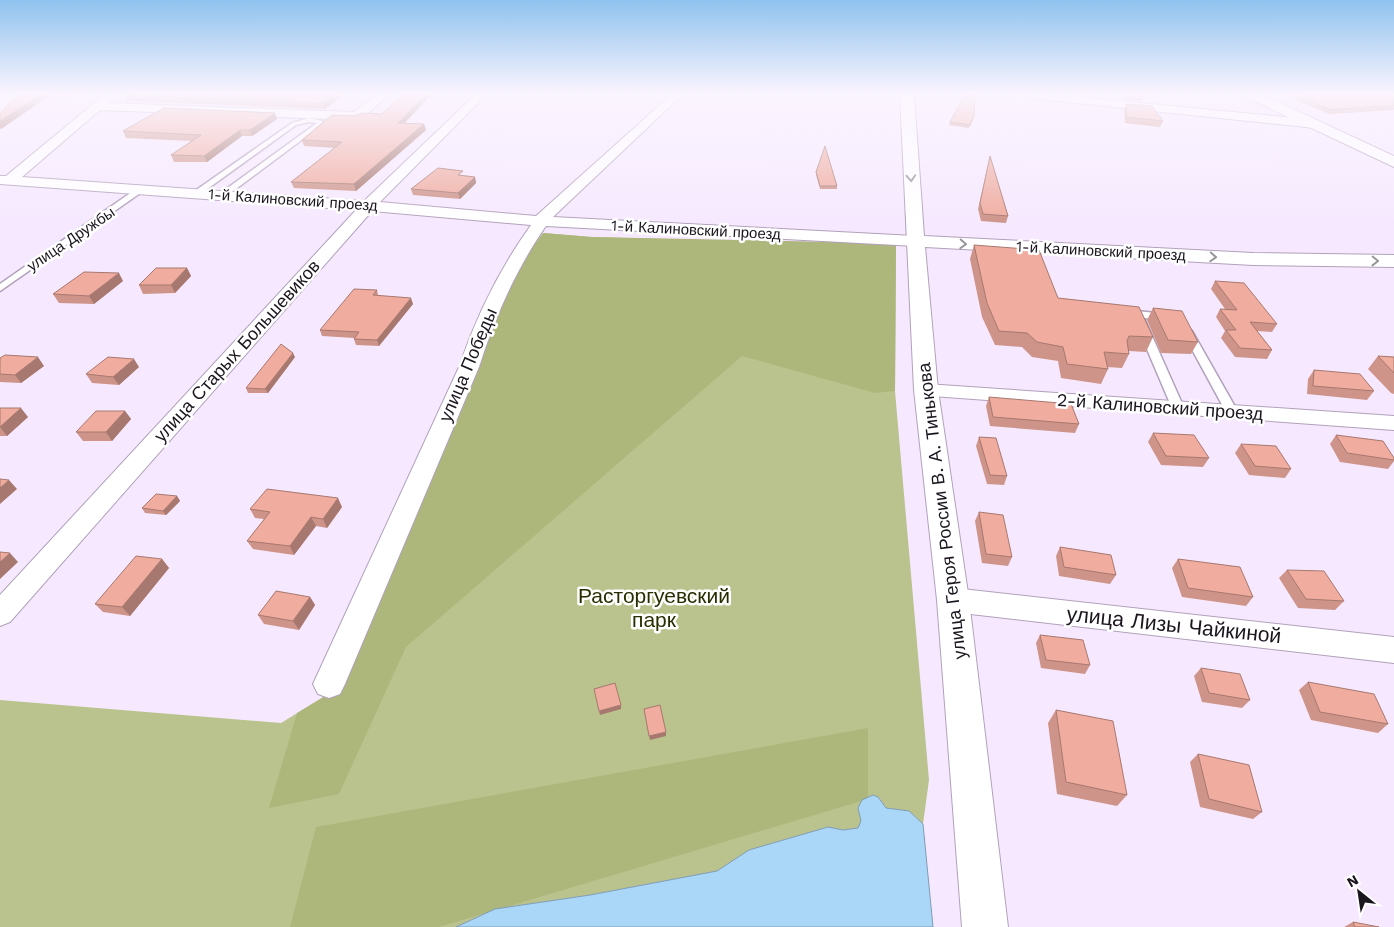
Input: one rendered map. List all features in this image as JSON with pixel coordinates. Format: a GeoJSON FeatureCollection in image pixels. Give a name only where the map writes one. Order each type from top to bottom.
{"type":"FeatureCollection","features":[{"type":"Feature","properties":{"kind":"street"},"geometry":{"type":"LineString","coordinates":[[5,180],[57,138]]}},
{"type":"Feature","properties":{"kind":"street","name":"улица Старых Большевиков"},"geometry":{"type":"LineString","coordinates":[[0,614],[369,206],[437,138]]}},
{"type":"Feature","properties":{"kind":"street","name":"улица Победы"},"geometry":{"type":"LineString","coordinates":[[329,684],[469,367],[481,330],[524,246],[540,221],[629,138]]}},
{"type":"Feature","properties":{"kind":"street","name":"улица Героя России В. А. Тинькова"},"geometry":{"type":"LineString","coordinates":[[910,138],[914,241],[926,390],[953,600],[985,917]]}},
{"type":"Feature","properties":{"kind":"street"},"geometry":{"type":"LineString","coordinates":[[1345,138],[1394,162]]}},
{"type":"Feature","properties":{"kind":"street","name":"1-й Калиновский проезд"},"geometry":{"type":"LineString","coordinates":[[5,180],[369,206],[540,221],[1253,259],[1394,261]]}},
{"type":"Feature","properties":{"kind":"street","name":"2-й Калиновский проезд"},"geometry":{"type":"LineString","coordinates":[[926,390],[1394,423]]}},
{"type":"Feature","properties":{"kind":"street","name":"улица Лизы Чайкиной"},"geometry":{"type":"LineString","coordinates":[[953,600],[1394,650]]}},
{"type":"Feature","properties":{"kind":"lane"},"geometry":{"type":"LineString","coordinates":[[196,193],[273,138]]}},
{"type":"Feature","properties":{"kind":"lane"},"geometry":{"type":"LineString","coordinates":[[222,195],[302,138]]}},
{"type":"Feature","properties":{"kind":"lane","name":"улица Дружбы"},"geometry":{"type":"LineString","coordinates":[[0,288],[142,189]]}},
{"type":"Feature","properties":{"kind":"lane"},"geometry":{"type":"LineString","coordinates":[[1178,408],[1137,314],[1176,319],[1232,412]]}},
{"type":"Feature","properties":{"kind":"green space","name":"Расторгуевский парк"},"geometry":{"type":"Polygon","coordinates":[[[543,233],[592,237],[896,245],[895,391],[929,780],[923,824],[909,811],[886,808],[878,797],[858,828],[843,830],[828,827],[749,850],[717,871],[590,895],[495,909],[456,927],[0,927],[0,700],[281,723],[335,690],[543,233]]]}},
{"type":"Feature","properties":{"kind":"green space"},"geometry":{"type":"Polygon","coordinates":[[[543,233],[592,237],[886,243],[896,245],[895,391],[875,393],[742,356],[406,647],[339,794],[269,808],[297,713],[335,690],[506,292],[521,262],[543,233]]]}},
{"type":"Feature","properties":{"kind":"green space"},"geometry":{"type":"Polygon","coordinates":[[[868,728],[868,799],[439,927],[290,927],[316,827],[868,728]]]}},
{"type":"Feature","properties":{"kind":"water"},"geometry":{"type":"Polygon","coordinates":[[[873,795],[878,797],[886,808],[909,811],[923,824],[933,927],[456,927],[495,909],[590,895],[717,871],[749,850],[828,827],[843,830],[858,828],[861,821],[858,808],[862,800],[873,795]]]}},
{"type":"Feature","properties":{"kind":"building"},"geometry":{"type":"Polygon","coordinates":[[[196,138],[229,138],[204,156],[171,155],[196,138]]]}},
{"type":"Feature","properties":{"kind":"building"},"geometry":{"type":"Polygon","coordinates":[[[304,138],[407,138],[354,184],[291,182],[342,142],[302,140],[304,138]]]}},
{"type":"Feature","properties":{"kind":"building"},"geometry":{"type":"Polygon","coordinates":[[[825,146],[837,186],[820,186],[816,172],[825,146]]]}},
{"type":"Feature","properties":{"kind":"building"},"geometry":{"type":"Polygon","coordinates":[[[990,156],[1008,216],[983,214],[980,203],[990,156]]]}},
{"type":"Feature","properties":{"kind":"building"},"geometry":{"type":"Polygon","coordinates":[[[438,168],[463,171],[458,175],[475,177],[458,193],[411,189],[438,168]]]}},
{"type":"Feature","properties":{"kind":"building"},"geometry":{"type":"Polygon","coordinates":[[[974,245],[1039,250],[1058,298],[1139,307],[1153,337],[1129,336],[1127,341],[1129,354],[1104,352],[1108,369],[1067,364],[1063,347],[1037,342],[1027,333],[999,331],[987,303],[974,245]]]}},
{"type":"Feature","properties":{"kind":"building"},"geometry":{"type":"Polygon","coordinates":[[[156,268],[187,268],[171,285],[139,285],[156,268]]]}},
{"type":"Feature","properties":{"kind":"building"},"geometry":{"type":"Polygon","coordinates":[[[84,272],[119,273],[89,296],[53,294],[84,272]]]}},
{"type":"Feature","properties":{"kind":"building"},"geometry":{"type":"Polygon","coordinates":[[[1215,281],[1244,283],[1277,324],[1250,322],[1272,350],[1240,348],[1226,330],[1236,330],[1220,309],[1237,310],[1215,281]]]}},
{"type":"Feature","properties":{"kind":"building"},"geometry":{"type":"Polygon","coordinates":[[[354,289],[377,290],[373,295],[411,298],[377,340],[354,339],[359,332],[320,330],[354,289]]]}},
{"type":"Feature","properties":{"kind":"building"},"geometry":{"type":"Polygon","coordinates":[[[1153,308],[1182,311],[1198,342],[1168,340],[1153,308]]]}},
{"type":"Feature","properties":{"kind":"building"},"geometry":{"type":"Polygon","coordinates":[[[281,344],[293,353],[265,389],[246,388],[281,344]]]}},
{"type":"Feature","properties":{"kind":"building"},"geometry":{"type":"Polygon","coordinates":[[[5,355],[38,357],[15,375],[0,374],[0,358],[5,355]]]}},
{"type":"Feature","properties":{"kind":"building"},"geometry":{"type":"Polygon","coordinates":[[[1378,356],[1394,357],[1394,373],[1378,356]]]}},
{"type":"Feature","properties":{"kind":"building"},"geometry":{"type":"Polygon","coordinates":[[[108,357],[134,359],[113,377],[86,374],[108,357]]]}},
{"type":"Feature","properties":{"kind":"building"},"geometry":{"type":"Polygon","coordinates":[[[1314,370],[1360,374],[1374,391],[1313,386],[1314,370]]]}},
{"type":"Feature","properties":{"kind":"building"},"geometry":{"type":"Polygon","coordinates":[[[989,397],[1071,404],[1079,424],[993,417],[989,397]]]}},
{"type":"Feature","properties":{"kind":"building"},"geometry":{"type":"Polygon","coordinates":[[[0,408],[21,408],[0,427],[0,408]]]}},
{"type":"Feature","properties":{"kind":"building"},"geometry":{"type":"Polygon","coordinates":[[[96,411],[125,411],[106,432],[76,432],[96,411]]]}},
{"type":"Feature","properties":{"kind":"building"},"geometry":{"type":"Polygon","coordinates":[[[1153,433],[1194,435],[1209,458],[1166,456],[1153,433]]]}},
{"type":"Feature","properties":{"kind":"building"},"geometry":{"type":"Polygon","coordinates":[[[1336,435],[1383,441],[1394,460],[1347,453],[1336,435]]]}},
{"type":"Feature","properties":{"kind":"building"},"geometry":{"type":"Polygon","coordinates":[[[979,437],[996,438],[1007,476],[990,475],[979,437]]]}},
{"type":"Feature","properties":{"kind":"building"},"geometry":{"type":"Polygon","coordinates":[[[1241,444],[1276,446],[1291,469],[1255,466],[1241,444]]]}},
{"type":"Feature","properties":{"kind":"building"},"geometry":{"type":"Polygon","coordinates":[[[0,479],[9,480],[0,488],[0,479]]]}},
{"type":"Feature","properties":{"kind":"building"},"geometry":{"type":"Polygon","coordinates":[[[267,489],[338,498],[323,519],[311,517],[290,546],[247,541],[270,512],[250,509],[267,489]]]}},
{"type":"Feature","properties":{"kind":"building"},"geometry":{"type":"Polygon","coordinates":[[[156,494],[177,496],[163,511],[142,508],[156,494]]]}},
{"type":"Feature","properties":{"kind":"building"},"geometry":{"type":"Polygon","coordinates":[[[979,512],[1003,515],[1012,557],[986,554],[979,512]]]}},
{"type":"Feature","properties":{"kind":"building"},"geometry":{"type":"Polygon","coordinates":[[[1060,547],[1111,555],[1116,575],[1064,567],[1060,547]]]}},
{"type":"Feature","properties":{"kind":"building"},"geometry":{"type":"Polygon","coordinates":[[[0,552],[10,553],[0,562],[0,552]]]}},
{"type":"Feature","properties":{"kind":"building"},"geometry":{"type":"Polygon","coordinates":[[[136,556],[162,559],[122,607],[95,604],[136,556]]]}},
{"type":"Feature","properties":{"kind":"building"},"geometry":{"type":"Polygon","coordinates":[[[1178,559],[1240,567],[1253,597],[1188,588],[1178,559]]]}},
{"type":"Feature","properties":{"kind":"building"},"geometry":{"type":"Polygon","coordinates":[[[1287,570],[1324,571],[1344,601],[1306,599],[1287,570]]]}},
{"type":"Feature","properties":{"kind":"building"},"geometry":{"type":"Polygon","coordinates":[[[276,591],[310,597],[293,621],[258,615],[276,591]]]}},
{"type":"Feature","properties":{"kind":"building"},"geometry":{"type":"Polygon","coordinates":[[[1040,635],[1083,640],[1090,665],[1046,660],[1040,635]]]}},
{"type":"Feature","properties":{"kind":"building"},"geometry":{"type":"Polygon","coordinates":[[[1201,668],[1240,674],[1250,700],[1209,693],[1201,668]]]}},
{"type":"Feature","properties":{"kind":"building"},"geometry":{"type":"Polygon","coordinates":[[[1308,682],[1374,694],[1388,724],[1320,712],[1308,682]]]}},
{"type":"Feature","properties":{"kind":"building"},"geometry":{"type":"Polygon","coordinates":[[[615,683],[621,705],[599,711],[594,689],[615,683]]]}},
{"type":"Feature","properties":{"kind":"building"},"geometry":{"type":"Polygon","coordinates":[[[660,705],[666,732],[649,736],[644,709],[660,705]]]}},
{"type":"Feature","properties":{"kind":"building"},"geometry":{"type":"Polygon","coordinates":[[[1056,710],[1113,721],[1127,795],[1066,782],[1056,710]]]}},
{"type":"Feature","properties":{"kind":"building"},"geometry":{"type":"Polygon","coordinates":[[[1198,754],[1249,765],[1262,812],[1209,799],[1198,754]]]}},
{"type":"Feature","properties":{"kind":"building"},"geometry":{"type":"Polygon","coordinates":[[[1353,922],[1379,927],[1355,927],[1353,922]]]}}]}
